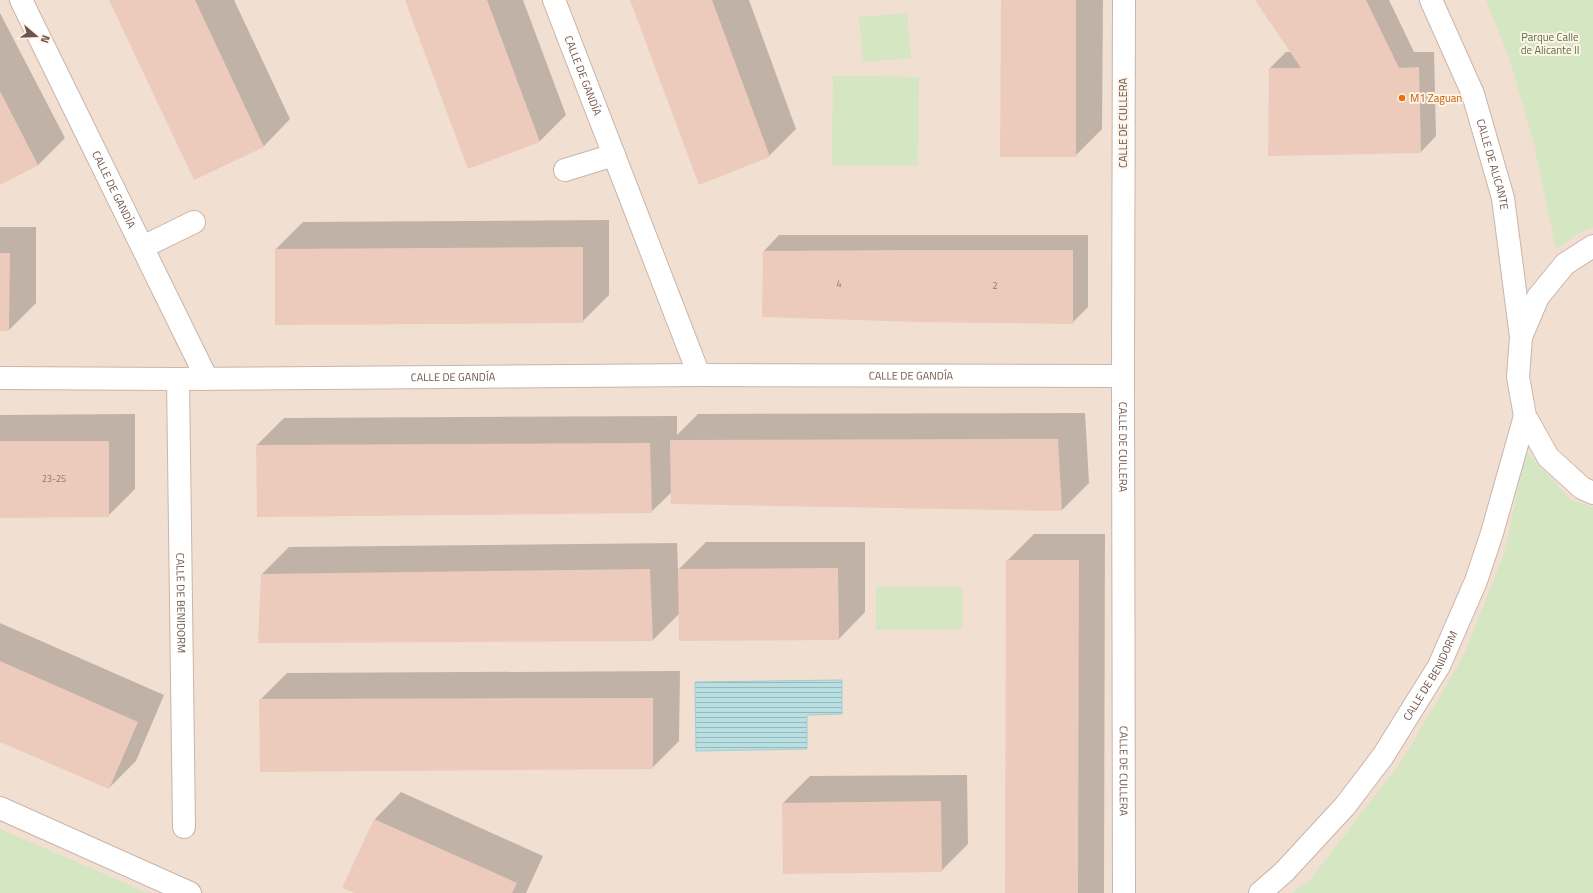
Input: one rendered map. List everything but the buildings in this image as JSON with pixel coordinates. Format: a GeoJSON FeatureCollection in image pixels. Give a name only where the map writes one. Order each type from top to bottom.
{"type":"FeatureCollection","features":[{"type":"Feature","properties":{"kind":"street","name":"CALLE DE GANDÍA"},"geometry":{"type":"LineString","coordinates":[[21,0],[207,379]]}},
{"type":"Feature","properties":{"kind":"street","name":"CALLE DE GANDÍA"},"geometry":{"type":"LineString","coordinates":[[554,0],[699,375]]}},
{"type":"Feature","properties":{"kind":"street","name":"CALLE DE CULLERA"},"geometry":{"type":"LineString","coordinates":[[1124,0],[1124,893]]}},
{"type":"Feature","properties":{"kind":"street","name":"CALLE DE ALICANTE"},"geometry":{"type":"LineString","coordinates":[[1431,0],[1473,94],[1503,198],[1521,337]]}},
{"type":"Feature","properties":{"kind":"street"},"geometry":{"type":"LineString","coordinates":[[564,170],[614,155]]}},
{"type":"Feature","properties":{"kind":"street"},"geometry":{"type":"LineString","coordinates":[[143,247],[194,222]]}},
{"type":"Feature","properties":{"kind":"street"},"geometry":{"type":"LineString","coordinates":[[1593,246],[1565,264],[1538,297],[1521,337],[1518,377],[1525,416],[1548,457],[1582,488],[1593,493]]}},
{"type":"Feature","properties":{"kind":"street","name":"CALLE DE GANDÍA"},"geometry":{"type":"LineString","coordinates":[[0,378],[207,379],[699,375],[1123,376]]}},
{"type":"Feature","properties":{"kind":"street","name":"CALLE DE BENIDORM"},"geometry":{"type":"LineString","coordinates":[[178,379],[184,827]]}},
{"type":"Feature","properties":{"kind":"street","name":"CALLE DE BENIDORM"},"geometry":{"type":"LineString","coordinates":[[1260,893],[1284,872],[1345,806],[1383,756],[1439,666],[1476,581],[1492,533],[1525,416]]}},
{"type":"Feature","properties":{"kind":"street"},"geometry":{"type":"LineString","coordinates":[[0,808],[190,893]]}},
{"type":"Feature","properties":{"kind":"shaded area"},"geometry":{"type":"Polygon","coordinates":[[[0,0],[1593,0],[1593,893],[0,893],[0,0]]]}},
{"type":"Feature","properties":{"kind":"green space","name":"Parque Calle de Alicante II"},"geometry":{"type":"Polygon","coordinates":[[[1486,0],[1593,0],[1593,227],[1579,233],[1556,249],[1534,144],[1509,57],[1486,0]]]}},
{"type":"Feature","properties":{"kind":"green space"},"geometry":{"type":"Polygon","coordinates":[[[907,13],[911,58],[863,62],[859,17],[907,13]]]}},
{"type":"Feature","properties":{"kind":"green space"},"geometry":{"type":"Polygon","coordinates":[[[833,76],[919,77],[918,166],[832,165],[833,76]]]}},
{"type":"Feature","properties":{"kind":"green space"},"geometry":{"type":"Polygon","coordinates":[[[1526,451],[1571,500],[1593,507],[1593,893],[1292,893],[1310,880],[1403,759],[1463,657],[1505,551],[1526,451]]]}},
{"type":"Feature","properties":{"kind":"green space"},"geometry":{"type":"Polygon","coordinates":[[[876,587],[962,587],[962,629],[876,630],[876,587]]]}},
{"type":"Feature","properties":{"kind":"green space"},"geometry":{"type":"Polygon","coordinates":[[[0,829],[148,893],[0,893],[0,829]]]}},
{"type":"Feature","properties":{"kind":"water"},"geometry":{"type":"Polygon","coordinates":[[[842,680],[842,714],[807,715],[807,749],[696,751],[695,682],[842,680]]]}},
{"type":"Feature","properties":{"kind":"place","name":"M1 Zaguan"},"geometry":{"type":"Point","coordinates":[1402,98]}}]}
